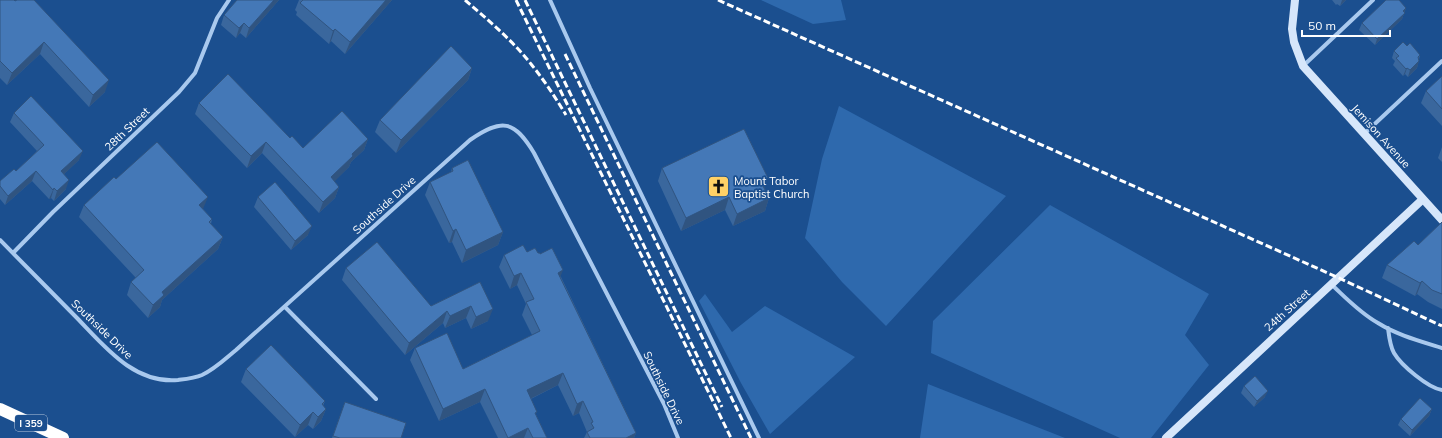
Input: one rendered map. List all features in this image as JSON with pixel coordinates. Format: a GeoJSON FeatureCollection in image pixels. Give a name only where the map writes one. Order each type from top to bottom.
{"type":"FeatureCollection","features":[{"type":"Feature","properties":{"kind":"highway","name":"I 359"},"geometry":{"type":"LineString","coordinates":[[0,409],[63,438]]}},
{"type":"Feature","properties":{"kind":"street","name":"28th Street"},"geometry":{"type":"LineString","coordinates":[[13,253],[178,92],[195,73],[218,18],[229,0]]}},
{"type":"Feature","properties":{"kind":"street"},"geometry":{"type":"LineString","coordinates":[[550,0],[590,88],[759,438]]}},
{"type":"Feature","properties":{"kind":"street"},"geometry":{"type":"LineString","coordinates":[[1295,0],[1292,22],[1293,36],[1303,66],[1373,0]]}},
{"type":"Feature","properties":{"kind":"street"},"geometry":{"type":"LineString","coordinates":[[1364,134],[1442,61]]}},
{"type":"Feature","properties":{"kind":"street","name":"Jemison Avenue"},"geometry":{"type":"LineString","coordinates":[[1303,66],[1442,220]]}},
{"type":"Feature","properties":{"kind":"street","name":"Southside Drive"},"geometry":{"type":"LineString","coordinates":[[0,240],[119,360],[143,375],[158,379],[172,381],[201,376],[214,368],[236,350],[470,140],[494,126],[508,125],[520,133],[534,153],[664,404],[678,438]]}},
{"type":"Feature","properties":{"kind":"street","name":"24th Street"},"geometry":{"type":"LineString","coordinates":[[1166,438],[1423,199]]}},
{"type":"Feature","properties":{"kind":"street"},"geometry":{"type":"LineString","coordinates":[[1332,285],[1354,306],[1377,322],[1388,328],[1442,348]]}},
{"type":"Feature","properties":{"kind":"street"},"geometry":{"type":"LineString","coordinates":[[285,307],[376,399]]}},
{"type":"Feature","properties":{"kind":"street"},"geometry":{"type":"LineString","coordinates":[[1388,328],[1393,352],[1405,366],[1434,388],[1442,390]]}},
{"type":"Feature","properties":{"kind":"shaded area"},"geometry":{"type":"Polygon","coordinates":[[[761,0],[841,0],[846,20],[813,24],[761,0]]]}},
{"type":"Feature","properties":{"kind":"shaded area"},"geometry":{"type":"Polygon","coordinates":[[[839,106],[1006,196],[886,326],[842,282],[805,238],[822,159],[839,106]]]}},
{"type":"Feature","properties":{"kind":"shaded area"},"geometry":{"type":"Polygon","coordinates":[[[1050,205],[1209,294],[1185,335],[1209,365],[1151,438],[1120,438],[931,353],[933,321],[1050,205]]]}},
{"type":"Feature","properties":{"kind":"shaded area"},"geometry":{"type":"Polygon","coordinates":[[[705,294],[732,332],[765,306],[855,357],[770,434],[741,383],[699,301],[705,294]]]}},
{"type":"Feature","properties":{"kind":"shaded area"},"geometry":{"type":"Polygon","coordinates":[[[928,384],[1065,438],[920,438],[928,384]]]}},
{"type":"Feature","properties":{"kind":"building"},"geometry":{"type":"Polygon","coordinates":[[[0,0],[34,0],[109,80],[93,95],[44,42],[12,73],[0,61],[0,0]]]}},
{"type":"Feature","properties":{"kind":"building"},"geometry":{"type":"Polygon","coordinates":[[[237,0],[274,0],[249,28],[244,23],[239,28],[224,15],[237,0]]]}},
{"type":"Feature","properties":{"kind":"building"},"geometry":{"type":"Polygon","coordinates":[[[303,0],[386,0],[350,42],[335,29],[333,31],[300,3],[303,0]]]}},
{"type":"Feature","properties":{"kind":"building"},"geometry":{"type":"Polygon","coordinates":[[[1386,0],[1399,0],[1406,8],[1403,11],[1405,13],[1377,39],[1362,23],[1386,0]]]}},
{"type":"Feature","properties":{"kind":"building"},"geometry":{"type":"Polygon","coordinates":[[[1403,42],[1407,46],[1410,43],[1420,55],[1418,57],[1419,61],[1410,70],[1407,68],[1406,69],[1396,58],[1399,56],[1394,51],[1403,42]]]}},
{"type":"Feature","properties":{"kind":"building"},"geometry":{"type":"Polygon","coordinates":[[[451,46],[472,68],[401,140],[380,120],[451,46]]]}},
{"type":"Feature","properties":{"kind":"building"},"geometry":{"type":"Polygon","coordinates":[[[228,74],[290,138],[292,136],[303,148],[342,111],[368,139],[331,177],[339,187],[323,202],[266,142],[251,156],[199,103],[228,74]]]}},
{"type":"Feature","properties":{"kind":"building"},"geometry":{"type":"Polygon","coordinates":[[[1442,76],[1442,109],[1426,91],[1442,76]]]}},
{"type":"Feature","properties":{"kind":"building"},"geometry":{"type":"Polygon","coordinates":[[[31,96],[83,151],[61,171],[69,180],[57,191],[54,188],[53,190],[36,171],[8,196],[0,186],[0,181],[14,169],[16,171],[44,145],[14,113],[31,96]]]}},
{"type":"Feature","properties":{"kind":"building"},"geometry":{"type":"Polygon","coordinates":[[[744,129],[768,178],[761,182],[769,198],[737,214],[729,197],[686,218],[662,168],[744,129]]]}},
{"type":"Feature","properties":{"kind":"building"},"geometry":{"type":"Polygon","coordinates":[[[157,142],[208,197],[199,205],[212,219],[209,222],[223,237],[162,292],[164,295],[153,305],[131,282],[144,270],[84,205],[114,177],[116,179],[157,142]]]}},
{"type":"Feature","properties":{"kind":"building"},"geometry":{"type":"Polygon","coordinates":[[[468,160],[503,232],[466,250],[456,229],[453,231],[430,182],[453,171],[452,168],[468,160]]]}},
{"type":"Feature","properties":{"kind":"building"},"geometry":{"type":"Polygon","coordinates":[[[275,182],[312,226],[295,241],[258,197],[275,182]]]}},
{"type":"Feature","properties":{"kind":"building"},"geometry":{"type":"Polygon","coordinates":[[[1442,222],[1442,294],[1432,290],[1422,281],[1420,283],[1387,265],[1414,241],[1418,245],[1442,222]]]}},
{"type":"Feature","properties":{"kind":"building"},"geometry":{"type":"Polygon","coordinates":[[[377,242],[431,306],[480,282],[493,309],[476,317],[471,306],[450,316],[447,311],[409,343],[346,268],[377,242]]]}},
{"type":"Feature","properties":{"kind":"building"},"geometry":{"type":"Polygon","coordinates":[[[523,245],[527,252],[535,248],[540,254],[552,248],[563,270],[558,273],[636,433],[626,438],[590,438],[587,432],[594,428],[591,423],[593,422],[583,401],[577,404],[563,373],[527,390],[537,412],[535,413],[547,438],[533,438],[528,428],[508,438],[485,389],[443,409],[415,348],[447,333],[463,369],[540,331],[526,302],[534,299],[521,273],[514,276],[504,255],[523,245]]]}},
{"type":"Feature","properties":{"kind":"building"},"geometry":{"type":"Polygon","coordinates":[[[271,345],[325,401],[322,404],[326,409],[318,417],[313,412],[300,425],[246,369],[271,345]]]}},
{"type":"Feature","properties":{"kind":"building"},"geometry":{"type":"Polygon","coordinates":[[[1255,376],[1268,391],[1257,401],[1244,386],[1255,376]]]}},
{"type":"Feature","properties":{"kind":"building"},"geometry":{"type":"Polygon","coordinates":[[[1420,398],[1432,409],[1412,430],[1401,419],[1420,398]]]}},
{"type":"Feature","properties":{"kind":"building"},"geometry":{"type":"Polygon","coordinates":[[[345,402],[406,423],[401,438],[340,438],[333,436],[345,402]]]}},
{"type":"Feature","properties":{"kind":"railway"},"geometry":{"type":"LineString","coordinates":[[465,0],[500,30],[524,55],[545,82],[566,115]]}},
{"type":"Feature","properties":{"kind":"railway"},"geometry":{"type":"LineString","coordinates":[[516,0],[731,438]]}},
{"type":"Feature","properties":{"kind":"railway"},"geometry":{"type":"LineString","coordinates":[[525,0],[722,407]]}},
{"type":"Feature","properties":{"kind":"railway"},"geometry":{"type":"LineString","coordinates":[[718,0],[1339,278],[1442,326]]}},
{"type":"Feature","properties":{"kind":"railway"},"geometry":{"type":"LineString","coordinates":[[565,54],[751,438]]}},
{"type":"Feature","properties":{"kind":"place","name":"Mount Tabor Baptist Church"},"geometry":{"type":"Point","coordinates":[718,187]}}]}
